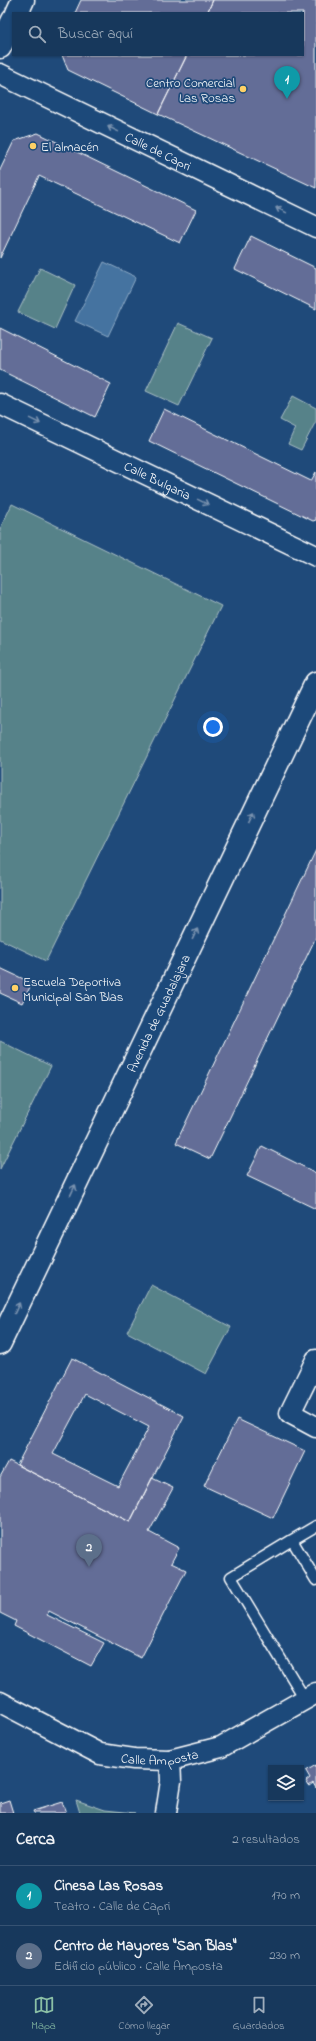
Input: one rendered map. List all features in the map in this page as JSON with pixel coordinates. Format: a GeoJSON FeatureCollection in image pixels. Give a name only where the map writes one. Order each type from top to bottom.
{"type":"FeatureCollection","features":[{"type":"Feature","properties":{"kind":"street"},"geometry":{"type":"LineString","coordinates":[[17,12],[23,0]]}},
{"type":"Feature","properties":{"kind":"street"},"geometry":{"type":"LineString","coordinates":[[0,47],[12,22]]}},
{"type":"Feature","properties":{"kind":"street","name":"Calle de Capri"},"geometry":{"type":"LineString","coordinates":[[0,74],[316,227]]}},
{"type":"Feature","properties":{"kind":"street","name":"Calle Bulgaria"},"geometry":{"type":"LineString","coordinates":[[0,404],[316,556]]}},
{"type":"Feature","properties":{"kind":"street","name":"Avenida de Guadalajara"},"geometry":{"type":"LineString","coordinates":[[0,1343],[316,682]]}},
{"type":"Feature","properties":{"kind":"street"},"geometry":{"type":"LineString","coordinates":[[316,1360],[290,1414],[316,1427]]}},
{"type":"Feature","properties":{"kind":"street","name":"Calle Amposta"},"geometry":{"type":"LineString","coordinates":[[0,1702],[100,1754],[134,1759],[170,1760],[221,1747],[310,1696]]}},
{"type":"Feature","properties":{"kind":"street"},"geometry":{"type":"LineString","coordinates":[[166,1813],[171,1781],[170,1760]]}},
{"type":"Feature","properties":{"kind":"lane"},"geometry":{"type":"LineString","coordinates":[[310,1696],[231,1577],[316,1526]]}},
{"type":"Feature","properties":{"kind":"lane"},"geometry":{"type":"LineString","coordinates":[[292,1540],[316,1580]]}},
{"type":"Feature","properties":{"kind":"green space"},"geometry":{"type":"Polygon","coordinates":[[[40,268],[75,285],[55,329],[18,312],[40,268]]]}},
{"type":"Feature","properties":{"kind":"green space"},"geometry":{"type":"Polygon","coordinates":[[[178,323],[212,338],[179,406],[146,391],[178,323]]]}},
{"type":"Feature","properties":{"kind":"green space"},"geometry":{"type":"Polygon","coordinates":[[[293,396],[316,408],[316,421],[301,450],[288,444],[295,428],[280,420],[293,396]]]}},
{"type":"Feature","properties":{"kind":"green space"},"geometry":{"type":"Polygon","coordinates":[[[12,504],[221,606],[46,961],[0,939],[0,529],[12,504]]]}},
{"type":"Feature","properties":{"kind":"green space"},"geometry":{"type":"Polygon","coordinates":[[[0,1041],[51,1066],[0,1169],[0,1041]]]}},
{"type":"Feature","properties":{"kind":"green space"},"geometry":{"type":"Polygon","coordinates":[[[151,1285],[231,1327],[206,1374],[127,1332],[151,1285]]]}},
{"type":"Feature","properties":{"kind":"green space"},"geometry":{"type":"Polygon","coordinates":[[[76,1800],[105,1810],[135,1813],[80,1813],[76,1800]]]}},
{"type":"Feature","properties":{"kind":"water"},"geometry":{"type":"Polygon","coordinates":[[[104,262],[136,277],[108,336],[75,321],[104,262]]]}},
{"type":"Feature","properties":{"kind":"building"},"geometry":{"type":"Polygon","coordinates":[[[81,0],[213,0],[207,12],[75,12],[81,0]]]}},
{"type":"Feature","properties":{"kind":"building","name":"Centro Comercial Las Rosas"},"geometry":{"type":"Polygon","coordinates":[[[213,0],[316,0],[316,188],[158,114],[187,56],[304,56],[304,12],[207,12],[213,0]]]}},
{"type":"Feature","properties":{"kind":"building"},"geometry":{"type":"Polygon","coordinates":[[[62,56],[187,56],[158,114],[68,70],[62,56]]]}},
{"type":"Feature","properties":{"kind":"building"},"geometry":{"type":"Polygon","coordinates":[[[38,133],[196,210],[180,243],[39,176],[0,258],[0,170],[14,141],[38,133]]]}},
{"type":"Feature","properties":{"kind":"building"},"geometry":{"type":"Polygon","coordinates":[[[251,236],[316,268],[316,309],[235,269],[251,236]]]}},
{"type":"Feature","properties":{"kind":"building"},"geometry":{"type":"Polygon","coordinates":[[[0,328],[111,384],[95,417],[0,370],[0,328]]]}},
{"type":"Feature","properties":{"kind":"building"},"geometry":{"type":"Polygon","coordinates":[[[164,409],[311,481],[316,472],[316,520],[313,521],[149,441],[164,409]]]}},
{"type":"Feature","properties":{"kind":"building"},"geometry":{"type":"Polygon","coordinates":[[[316,850],[316,937],[210,1159],[176,1143],[316,850]]]}},
{"type":"Feature","properties":{"kind":"building","name":"Escuela Deportiva Municipal San Blas"},"geometry":{"type":"Polygon","coordinates":[[[0,968],[32,983],[22,1003],[0,993],[0,968]]]}},
{"type":"Feature","properties":{"kind":"building"},"geometry":{"type":"Polygon","coordinates":[[[262,1146],[316,1173],[316,1209],[247,1176],[262,1146]]]}},
{"type":"Feature","properties":{"kind":"building"},"geometry":{"type":"Polygon","coordinates":[[[72,1358],[184,1416],[130,1522],[17,1465],[72,1358]],[[85,1394],[53,1454],[118,1486],[149,1427],[85,1394]]]}},
{"type":"Feature","properties":{"kind":"building"},"geometry":{"type":"Polygon","coordinates":[[[237,1419],[305,1451],[273,1518],[204,1486],[237,1419]]]}},
{"type":"Feature","properties":{"kind":"building"},"geometry":{"type":"Polygon","coordinates":[[[9,1461],[130,1522],[152,1478],[173,1488],[149,1532],[179,1548],[171,1563],[186,1570],[141,1658],[49,1611],[47,1615],[104,1643],[91,1666],[14,1626],[16,1621],[0,1613],[0,1477],[9,1461]]]}},
{"type":"Feature","properties":{"kind":"building"},"geometry":{"type":"Polygon","coordinates":[[[316,1765],[316,1788],[313,1783],[309,1786],[306,1781],[310,1778],[306,1771],[316,1765]]]}},
{"type":"Feature","properties":{"kind":"building"},"geometry":{"type":"Polygon","coordinates":[[[9,1800],[13,1813],[0,1813],[0,1803],[9,1800]]]}},
{"type":"Feature","properties":{"kind":"building"},"geometry":{"type":"Polygon","coordinates":[[[62,1802],[66,1813],[34,1813],[33,1811],[62,1802]]]}},
{"type":"Feature","properties":{"kind":"place","name":"Centro Comercial Las Rosas"},"geometry":{"type":"Point","coordinates":[243,89]}},
{"type":"Feature","properties":{"kind":"place","name":"Cinesa Las Rosas"},"geometry":{"type":"Point","coordinates":[287,99]}},
{"type":"Feature","properties":{"kind":"place","name":"El almacén"},"geometry":{"type":"Point","coordinates":[33,146]}},
{"type":"Feature","properties":{"kind":"place","name":"Escuela Deportiva Municipal San Blas"},"geometry":{"type":"Point","coordinates":[15,988]}},
{"type":"Feature","properties":{"kind":"place","name":"Centro de Mayores \"San Blas\""},"geometry":{"type":"Point","coordinates":[89,1567]}}]}
